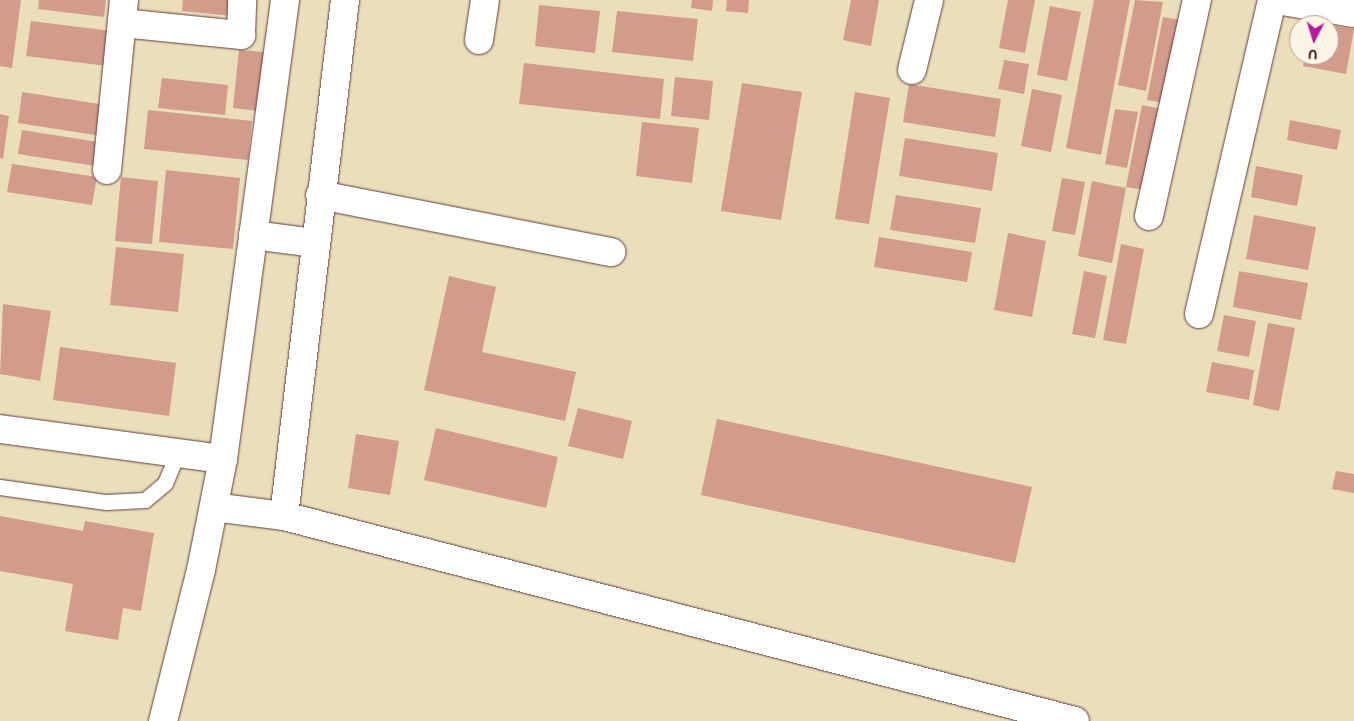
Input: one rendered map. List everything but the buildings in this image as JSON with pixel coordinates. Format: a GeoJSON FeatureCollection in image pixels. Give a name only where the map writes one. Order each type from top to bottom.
{"type":"FeatureCollection","features":[{"type":"Feature","properties":{"kind":"street"},"geometry":{"type":"LineString","coordinates":[[241,35],[242,0]]}},
{"type":"Feature","properties":{"kind":"street"},"geometry":{"type":"LineString","coordinates":[[163,721],[214,507],[285,0]]}},
{"type":"Feature","properties":{"kind":"street"},"geometry":{"type":"LineString","coordinates":[[284,516],[320,195],[345,0]]}},
{"type":"Feature","properties":{"kind":"street"},"geometry":{"type":"LineString","coordinates":[[479,40],[485,0]]}},
{"type":"Feature","properties":{"kind":"street"},"geometry":{"type":"LineString","coordinates":[[912,70],[929,0]]}},
{"type":"Feature","properties":{"kind":"street"},"geometry":{"type":"LineString","coordinates":[[1149,216],[1197,0]]}},
{"type":"Feature","properties":{"kind":"street"},"geometry":{"type":"LineString","coordinates":[[1199,314],[1272,0]]}},
{"type":"Feature","properties":{"kind":"street"},"geometry":{"type":"LineString","coordinates":[[1277,0],[1354,13]]}},
{"type":"Feature","properties":{"kind":"street"},"geometry":{"type":"LineString","coordinates":[[107,170],[123,12],[280,41]]}},
{"type":"Feature","properties":{"kind":"street"},"geometry":{"type":"LineString","coordinates":[[320,195],[611,252]]}},
{"type":"Feature","properties":{"kind":"street"},"geometry":{"type":"LineString","coordinates":[[253,234],[315,243]]}},
{"type":"Feature","properties":{"kind":"street"},"geometry":{"type":"LineString","coordinates":[[0,429],[222,459]]}},
{"type":"Feature","properties":{"kind":"street"},"geometry":{"type":"LineString","coordinates":[[214,507],[284,516],[1075,721]]}},
{"type":"Feature","properties":{"kind":"lane"},"geometry":{"type":"LineString","coordinates":[[0,487],[106,502],[145,500],[165,483],[178,453]]}}]}
